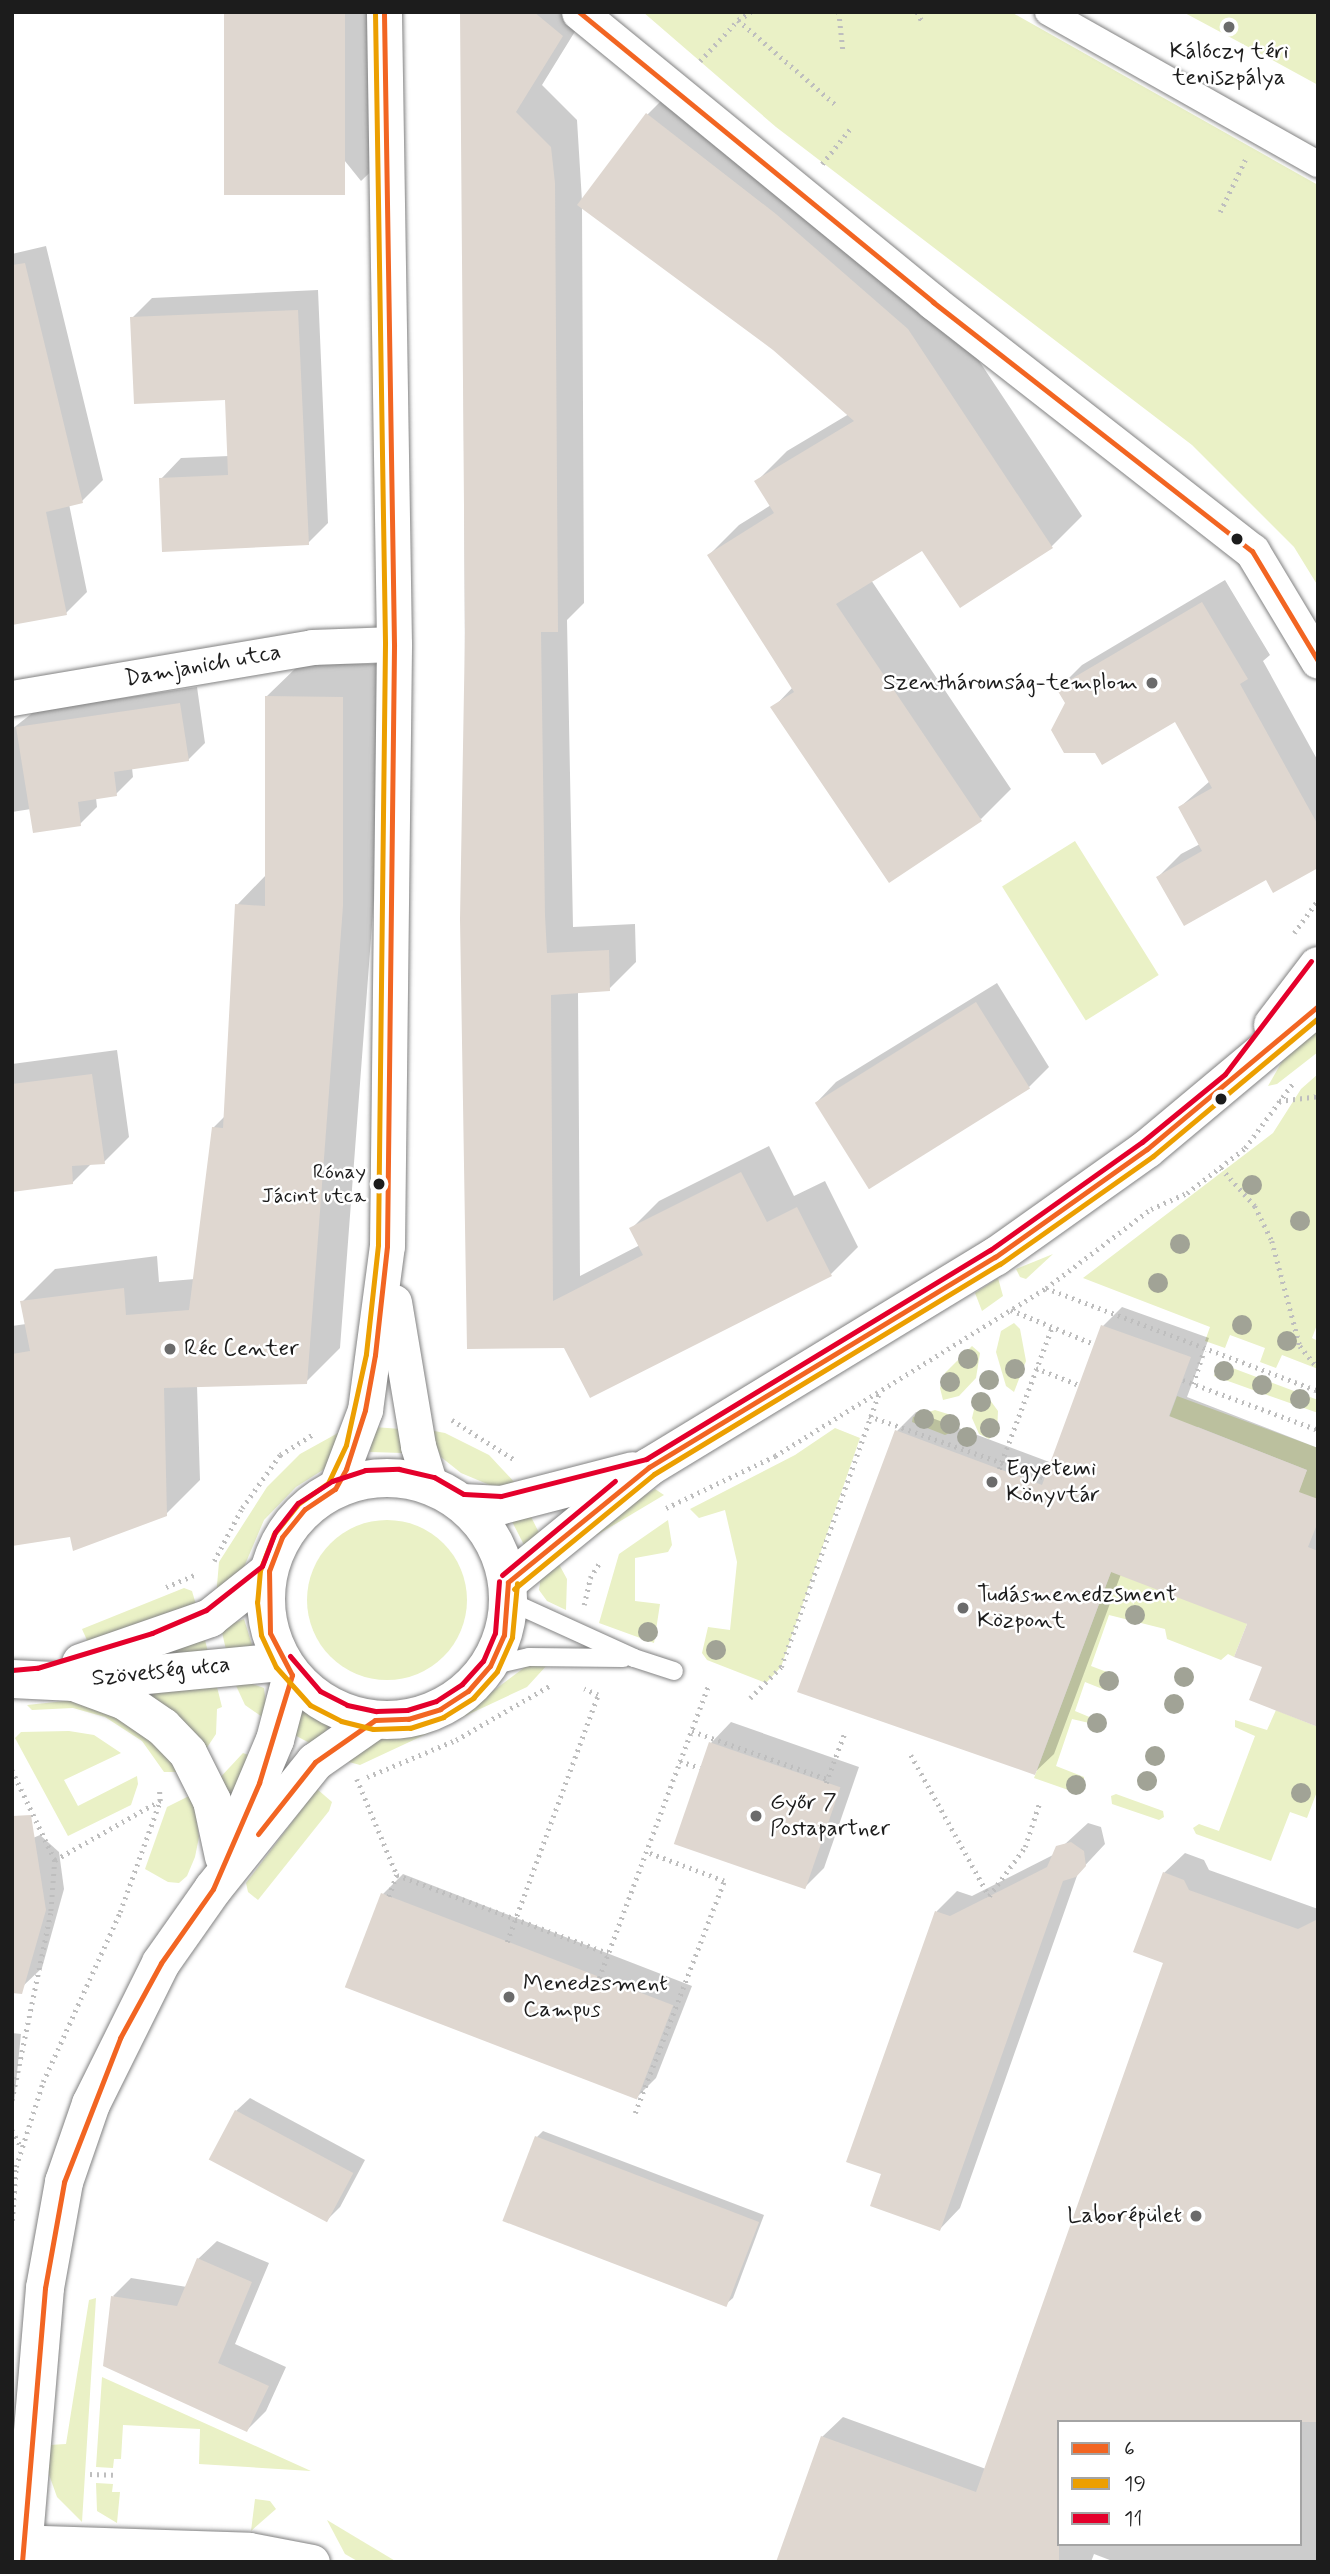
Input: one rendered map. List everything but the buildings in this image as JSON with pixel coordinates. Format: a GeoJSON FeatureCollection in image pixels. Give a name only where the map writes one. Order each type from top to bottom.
{"type":"FeatureCollection","features":[{"type":"Feature","properties":{"kind":"street"},"geometry":{"type":"LineString","coordinates":[[335,1489],[365,1410],[387,1246],[394,644],[384,12]]}},
{"type":"Feature","properties":{"kind":"street"},"geometry":{"type":"LineString","coordinates":[[579,12],[933,302],[1252,551],[1318,661]]}},
{"type":"Feature","properties":{"kind":"street"},"geometry":{"type":"LineString","coordinates":[[1048,12],[1318,164]]}},
{"type":"Feature","properties":{"kind":"street","name":"Damjanich utca"},"geometry":{"type":"LineString","coordinates":[[12,698],[312,647],[394,644]]}},
{"type":"Feature","properties":{"kind":"street"},"geometry":{"type":"LineString","coordinates":[[1231,1080],[1318,966]]}},
{"type":"Feature","properties":{"kind":"street"},"geometry":{"type":"LineString","coordinates":[[509,1591],[649,1467],[995,1256],[1147,1149],[1318,1006]]}},
{"type":"Feature","properties":{"kind":"street"},"geometry":{"type":"LineString","coordinates":[[387,1246],[401,1354],[446,1494],[484,1525],[500,1551],[509,1591],[504,1635],[489,1666],[468,1691],[440,1709],[408,1719],[375,1720],[344,1713],[315,1698],[287,1668],[270,1633],[266,1602],[269,1571],[282,1537],[297,1518],[335,1489],[366,1479],[399,1478],[446,1494],[502,1505],[649,1467]]}},
{"type":"Feature","properties":{"kind":"street","name":"Szövetség utca"},"geometry":{"type":"LineString","coordinates":[[42,1679],[155,1641],[210,1618],[269,1571]]}},
{"type":"Feature","properties":{"kind":"street"},"geometry":{"type":"LineString","coordinates":[[219,1873],[259,1783],[287,1668]]}},
{"type":"Feature","properties":{"kind":"street","name":"Szövetség utca"},"geometry":{"type":"LineString","coordinates":[[42,1679],[287,1668]]}},
{"type":"Feature","properties":{"kind":"street"},"geometry":{"type":"LineString","coordinates":[[42,1679],[125,1701],[163,1727],[188,1753],[212,1801],[219,1873]]}},
{"type":"Feature","properties":{"kind":"street"},"geometry":{"type":"LineString","coordinates":[[312,2562],[249,2550],[19,2549],[44,2288],[64,2182],[120,2038],[161,1963],[219,1873],[315,1762],[375,1720]]}},
{"type":"Feature","properties":{"kind":"lane"},"geometry":{"type":"LineString","coordinates":[[509,1591],[634,1658],[674,1671]]}},
{"type":"Feature","properties":{"kind":"lane"},"geometry":{"type":"LineString","coordinates":[[489,1666],[529,1657],[634,1658]]}},
{"type":"Feature","properties":{"kind":"path"},"geometry":{"type":"LineString","coordinates":[[674,91],[738,20],[751,12]]}},
{"type":"Feature","properties":{"kind":"path"},"geometry":{"type":"LineString","coordinates":[[839,12],[843,51]]}},
{"type":"Feature","properties":{"kind":"path"},"geometry":{"type":"LineString","coordinates":[[917,12],[923,23]]}},
{"type":"Feature","properties":{"kind":"path"},"geometry":{"type":"LineString","coordinates":[[738,20],[836,105]]}},
{"type":"Feature","properties":{"kind":"path"},"geometry":{"type":"LineString","coordinates":[[1220,212],[1251,148]]}},
{"type":"Feature","properties":{"kind":"path"},"geometry":{"type":"LineString","coordinates":[[655,1515],[775,1456],[1046,1288],[1151,1209],[1187,1193],[1221,1168],[1261,1130],[1278,1101],[1296,1080]]}},
{"type":"Feature","properties":{"kind":"path"},"geometry":{"type":"LineString","coordinates":[[1278,1101],[1318,1096]]}},
{"type":"Feature","properties":{"kind":"path"},"geometry":{"type":"LineString","coordinates":[[1221,1168],[1255,1206],[1272,1241],[1300,1346],[1318,1368]]}},
{"type":"Feature","properties":{"kind":"path"},"geometry":{"type":"LineString","coordinates":[[1046,1288],[1205,1351],[1318,1391]]}},
{"type":"Feature","properties":{"kind":"path"},"geometry":{"type":"LineString","coordinates":[[1011,1310],[1094,1344]]}},
{"type":"Feature","properties":{"kind":"path"},"geometry":{"type":"LineString","coordinates":[[999,1469],[1052,1327]]}},
{"type":"Feature","properties":{"kind":"path"},"geometry":{"type":"LineString","coordinates":[[1193,1384],[1205,1351]]}},
{"type":"Feature","properties":{"kind":"path"},"geometry":{"type":"LineString","coordinates":[[1036,1368],[1079,1385]]}},
{"type":"Feature","properties":{"kind":"path"},"geometry":{"type":"LineString","coordinates":[[1183,1380],[1318,1430]]}},
{"type":"Feature","properties":{"kind":"path"},"geometry":{"type":"LineString","coordinates":[[751,1698],[781,1667],[879,1392]]}},
{"type":"Feature","properties":{"kind":"path"},"geometry":{"type":"LineString","coordinates":[[444,1416],[519,1464]]}},
{"type":"Feature","properties":{"kind":"path"},"geometry":{"type":"LineString","coordinates":[[869,1416],[1045,1478]]}},
{"type":"Feature","properties":{"kind":"path"},"geometry":{"type":"LineString","coordinates":[[211,1569],[242,1508],[281,1455],[325,1427]]}},
{"type":"Feature","properties":{"kind":"path"},"geometry":{"type":"LineString","coordinates":[[582,1617],[590,1578],[605,1554]]}},
{"type":"Feature","properties":{"kind":"path"},"geometry":{"type":"LineString","coordinates":[[343,1774],[357,1778],[456,1740],[541,1695],[557,1679]]}},
{"type":"Feature","properties":{"kind":"path"},"geometry":{"type":"LineString","coordinates":[[598,1978],[709,1684]]}},
{"type":"Feature","properties":{"kind":"path"},"geometry":{"type":"LineString","coordinates":[[507,1942],[598,1695],[578,1687]]}},
{"type":"Feature","properties":{"kind":"path"},"geometry":{"type":"LineString","coordinates":[[692,1731],[826,1781],[845,1732]]}},
{"type":"Feature","properties":{"kind":"path"},"geometry":{"type":"LineString","coordinates":[[911,1755],[989,1896],[1025,1847],[1040,1801]]}},
{"type":"Feature","properties":{"kind":"path"},"geometry":{"type":"LineString","coordinates":[[680,1760],[700,1768]]}},
{"type":"Feature","properties":{"kind":"path"},"geometry":{"type":"LineString","coordinates":[[12,1770],[55,1860],[51,1913],[12,2102]]}},
{"type":"Feature","properties":{"kind":"path"},"geometry":{"type":"LineString","coordinates":[[357,1778],[397,1875],[389,1897]]}},
{"type":"Feature","properties":{"kind":"path"},"geometry":{"type":"LineString","coordinates":[[12,2221],[16,2167],[43,2082],[120,1912],[159,1801],[158,1779]]}},
{"type":"Feature","properties":{"kind":"path"},"geometry":{"type":"LineString","coordinates":[[55,1860],[159,1801]]}},
{"type":"Feature","properties":{"kind":"path"},"geometry":{"type":"LineString","coordinates":[[635,2113],[724,1881],[646,1852]]}},
{"type":"Feature","properties":{"kind":"path"},"geometry":{"type":"LineString","coordinates":[[397,1875],[608,1953]]}},
{"type":"Feature","properties":{"kind":"path"},"geometry":{"type":"LineString","coordinates":[[12,2130],[22,2148]]}},
{"type":"Feature","properties":{"kind":"path"},"geometry":{"type":"LineString","coordinates":[[90,2474],[113,2475]]}},
{"type":"Feature","properties":{"kind":"green space"},"geometry":{"type":"Polygon","coordinates":[[[643,12],[1011,12],[1318,185],[1318,586],[1294,547],[1192,445],[776,127],[643,12]]]}},
{"type":"Feature","properties":{"kind":"green space"},"geometry":{"type":"Polygon","coordinates":[[[1183,12],[1318,12],[1318,85],[1239,42],[1183,12]]]}},
{"type":"Feature","properties":{"kind":"green space"},"geometry":{"type":"Polygon","coordinates":[[[1075,841],[1159,975],[1086,1021],[1002,887],[1075,841]]]}},
{"type":"Feature","properties":{"kind":"green space"},"geometry":{"type":"Polygon","coordinates":[[[1318,1024],[1318,1052],[1277,1084],[1268,1086],[1288,1051],[1318,1024]]]}},
{"type":"Feature","properties":{"kind":"green space"},"geometry":{"type":"Polygon","coordinates":[[[1318,1074],[1318,1322],[1312,1338],[1318,1341],[1318,1369],[1282,1355],[1276,1368],[1260,1362],[1265,1348],[1230,1335],[1225,1348],[1205,1341],[1210,1327],[1083,1278],[1273,1133],[1301,1089],[1318,1074]]]}},
{"type":"Feature","properties":{"kind":"green space"},"geometry":{"type":"Polygon","coordinates":[[[1053,1254],[1026,1279],[1020,1277],[1016,1269],[1053,1254]]]}},
{"type":"Feature","properties":{"kind":"green space"},"geometry":{"type":"Polygon","coordinates":[[[998,1278],[1003,1296],[982,1311],[975,1293],[998,1278]]]}},
{"type":"Feature","properties":{"kind":"green space"},"geometry":{"type":"Polygon","coordinates":[[[1014,1323],[1020,1329],[1026,1361],[1014,1392],[1006,1386],[996,1352],[1001,1331],[1014,1323]]]}},
{"type":"Feature","properties":{"kind":"green space"},"geometry":{"type":"Polygon","coordinates":[[[972,1346],[980,1353],[976,1378],[959,1396],[943,1400],[940,1388],[945,1373],[972,1346]]]}},
{"type":"Feature","properties":{"kind":"green space"},"geometry":{"type":"Polygon","coordinates":[[[1219,1363],[1318,1400],[1318,1413],[1214,1376],[1219,1363]]]}},
{"type":"Feature","properties":{"kind":"green space"},"geometry":{"type":"Polygon","coordinates":[[[1177,1396],[1318,1448],[1318,1499],[1296,1498],[1307,1470],[1198,1427],[1159,1444],[1177,1396]]]}},
{"type":"Feature","properties":{"kind":"green space"},"geometry":{"type":"Polygon","coordinates":[[[977,1397],[990,1400],[998,1411],[997,1432],[989,1439],[979,1434],[972,1418],[977,1397]]]}},
{"type":"Feature","properties":{"kind":"green space"},"geometry":{"type":"Polygon","coordinates":[[[935,1410],[951,1415],[957,1430],[945,1435],[912,1422],[913,1417],[935,1410]]]}},
{"type":"Feature","properties":{"kind":"green space"},"geometry":{"type":"Polygon","coordinates":[[[374,1427],[401,1429],[403,1453],[370,1452],[374,1427]]]}},
{"type":"Feature","properties":{"kind":"green space"},"geometry":{"type":"Polygon","coordinates":[[[347,1428],[326,1468],[296,1487],[264,1520],[244,1567],[216,1597],[219,1562],[267,1487],[300,1454],[347,1428]]]}},
{"type":"Feature","properties":{"kind":"green space"},"geometry":{"type":"Polygon","coordinates":[[[835,1428],[860,1438],[781,1667],[766,1683],[707,1660],[702,1653],[708,1627],[730,1630],[737,1562],[725,1510],[699,1518],[690,1509],[795,1455],[835,1428]]]}},
{"type":"Feature","properties":{"kind":"green space"},"geometry":{"type":"Polygon","coordinates":[[[429,1430],[445,1433],[489,1455],[517,1485],[492,1486],[461,1473],[441,1457],[429,1430]]]}},
{"type":"Feature","properties":{"kind":"green space"},"geometry":{"type":"Polygon","coordinates":[[[655,1489],[664,1495],[597,1535],[587,1529],[655,1489]]]}},
{"type":"Feature","properties":{"kind":"green space"},"geometry":{"type":"Polygon","coordinates":[[[528,1511],[541,1536],[524,1545],[511,1520],[528,1511]]]}},
{"type":"Feature","properties":{"kind":"green space"},"geometry":{"type":"Polygon","coordinates":[[[387,1520],[418,1526],[444,1543],[461,1569],[467,1600],[461,1631],[444,1657],[418,1674],[387,1680],[356,1674],[330,1657],[313,1631],[307,1600],[313,1569],[330,1543],[356,1526],[387,1520]]]}},
{"type":"Feature","properties":{"kind":"green space"},"geometry":{"type":"Polygon","coordinates":[[[668,1520],[672,1545],[668,1552],[635,1558],[635,1601],[660,1604],[654,1643],[599,1623],[619,1554],[668,1520]]]}},
{"type":"Feature","properties":{"kind":"green space"},"geometry":{"type":"Polygon","coordinates":[[[1129,1524],[1247,1624],[1234,1657],[1228,1654],[1221,1660],[1167,1639],[1165,1629],[1109,1615],[1091,1666],[1112,1674],[1116,1685],[1105,1690],[1085,1682],[1075,1711],[1099,1721],[1102,1726],[1072,1719],[1056,1766],[1084,1777],[1083,1789],[1074,1792],[1034,1778],[1129,1524]]]}},
{"type":"Feature","properties":{"kind":"green space"},"geometry":{"type":"Polygon","coordinates":[[[555,1557],[567,1579],[566,1610],[547,1601],[539,1590],[541,1575],[555,1557]]]}},
{"type":"Feature","properties":{"kind":"green space"},"geometry":{"type":"Polygon","coordinates":[[[184,1588],[192,1591],[197,1608],[90,1647],[82,1629],[184,1588]]]}},
{"type":"Feature","properties":{"kind":"green space"},"geometry":{"type":"Polygon","coordinates":[[[244,1619],[253,1648],[227,1654],[221,1628],[244,1619]]]}},
{"type":"Feature","properties":{"kind":"green space"},"geometry":{"type":"Polygon","coordinates":[[[204,1636],[209,1656],[158,1656],[204,1636]]]}},
{"type":"Feature","properties":{"kind":"green space"},"geometry":{"type":"Polygon","coordinates":[[[529,1664],[548,1664],[527,1687],[360,1765],[338,1759],[381,1737],[422,1733],[452,1722],[529,1664]]]}},
{"type":"Feature","properties":{"kind":"green space"},"geometry":{"type":"Polygon","coordinates":[[[232,1677],[264,1688],[268,1721],[245,1705],[232,1677]]]}},
{"type":"Feature","properties":{"kind":"green space"},"geometry":{"type":"Polygon","coordinates":[[[215,1679],[222,1707],[217,1709],[216,1734],[202,1755],[141,1687],[215,1679]]]}},
{"type":"Feature","properties":{"kind":"green space"},"geometry":{"type":"Polygon","coordinates":[[[74,1700],[108,1708],[165,1748],[178,1772],[164,1772],[142,1741],[105,1717],[73,1708],[32,1710],[27,1705],[74,1700]]]}},
{"type":"Feature","properties":{"kind":"green space"},"geometry":{"type":"Polygon","coordinates":[[[302,1710],[330,1725],[315,1746],[291,1733],[302,1710]]]}},
{"type":"Feature","properties":{"kind":"green space"},"geometry":{"type":"Polygon","coordinates":[[[1276,1710],[1318,1727],[1318,1789],[1307,1818],[1290,1812],[1271,1861],[1196,1834],[1193,1828],[1199,1824],[1219,1831],[1255,1736],[1235,1727],[1235,1720],[1267,1730],[1276,1710]]]}},
{"type":"Feature","properties":{"kind":"green space"},"geometry":{"type":"Polygon","coordinates":[[[69,1731],[94,1735],[121,1753],[64,1780],[78,1806],[137,1776],[138,1784],[131,1805],[68,1836],[15,1738],[21,1732],[69,1731]]]}},
{"type":"Feature","properties":{"kind":"green space"},"geometry":{"type":"Polygon","coordinates":[[[243,1753],[254,1757],[232,1799],[215,1783],[243,1753]]]}},
{"type":"Feature","properties":{"kind":"green space"},"geometry":{"type":"Polygon","coordinates":[[[317,1789],[332,1802],[329,1811],[258,1900],[248,1892],[246,1883],[317,1789]]]}},
{"type":"Feature","properties":{"kind":"green space"},"geometry":{"type":"Polygon","coordinates":[[[193,1794],[199,1837],[195,1857],[187,1876],[179,1883],[168,1882],[145,1869],[167,1807],[193,1794]]]}},
{"type":"Feature","properties":{"kind":"green space"},"geometry":{"type":"Polygon","coordinates":[[[1116,1794],[1163,1811],[1164,1817],[1159,1820],[1112,1804],[1111,1796],[1116,1794]]]}},
{"type":"Feature","properties":{"kind":"green space"},"geometry":{"type":"Polygon","coordinates":[[[96,2298],[82,2522],[57,2497],[46,2466],[49,2445],[66,2444],[89,2300],[96,2298]]]}},
{"type":"Feature","properties":{"kind":"green space"},"geometry":{"type":"Polygon","coordinates":[[[102,2377],[311,2471],[199,2464],[200,2429],[123,2425],[121,2459],[114,2459],[113,2468],[96,2467],[102,2377]]]}},
{"type":"Feature","properties":{"kind":"green space"},"geometry":{"type":"Polygon","coordinates":[[[96,2483],[113,2484],[112,2492],[120,2492],[117,2523],[97,2511],[96,2483]]]}},
{"type":"Feature","properties":{"kind":"green space"},"geometry":{"type":"Polygon","coordinates":[[[255,2499],[270,2501],[276,2509],[251,2531],[255,2499]]]}},
{"type":"Feature","properties":{"kind":"green space"},"geometry":{"type":"Polygon","coordinates":[[[327,2520],[397,2562],[359,2562],[345,2554],[327,2520]]]}},
{"type":"Feature","properties":{"kind":"transit line","name":"19"},"geometry":{"type":"LineString","coordinates":[[375,12],[385,644],[378,1245],[366,1354],[346,1445],[328,1483],[299,1503],[274,1534],[260,1570],[257,1602],[261,1635],[276,1667],[310,1705],[341,1721],[373,1729],[410,1728],[443,1717],[473,1698],[497,1671],[512,1637],[517,1583]]}},
{"type":"Feature","properties":{"kind":"transit line","name":"6"},"geometry":{"type":"LineString","coordinates":[[22,2562],[45,2288],[64,2182],[120,2038],[161,1963],[213,1889],[259,1783],[292,1675],[270,1633],[269,1571],[282,1537],[305,1509],[335,1489],[346,1469],[365,1410],[375,1355],[387,1246],[394,644],[384,12]]}},
{"type":"Feature","properties":{"kind":"transit line","name":"6"},"geometry":{"type":"LineString","coordinates":[[579,12],[933,302],[1252,551],[1318,661]]}},
{"type":"Feature","properties":{"kind":"transit line","name":"11"},"geometry":{"type":"LineString","coordinates":[[12,1670],[37,1668],[152,1633],[206,1610],[262,1566],[275,1532],[298,1503],[332,1481],[365,1470],[399,1469],[434,1477],[464,1494],[501,1496],[646,1459],[990,1250],[1142,1142],[1225,1074],[1311,961]]}},
{"type":"Feature","properties":{"kind":"transit line","name":"6"},"geometry":{"type":"LineString","coordinates":[[508,1582],[649,1467],[995,1257],[1147,1149],[1318,1006]]}},
{"type":"Feature","properties":{"kind":"transit line","name":"19"},"geometry":{"type":"LineString","coordinates":[[514,1589],[654,1474],[1000,1264],[1153,1156],[1318,1018]]}},
{"type":"Feature","properties":{"kind":"transit line","name":"11"},"geometry":{"type":"LineString","coordinates":[[502,1575],[615,1481]]}},
{"type":"Feature","properties":{"kind":"transit line","name":"11"},"geometry":{"type":"LineString","coordinates":[[290,1656],[320,1691],[347,1705],[376,1711],[407,1710],[436,1701],[462,1684],[483,1661],[495,1633],[499,1581]]}},
{"type":"Feature","properties":{"kind":"transit line","name":"6"},"geometry":{"type":"LineString","coordinates":[[375,1720],[408,1719],[440,1709],[468,1691],[490,1666],[504,1635],[508,1582]]}},
{"type":"Feature","properties":{"kind":"transit line","name":"6"},"geometry":{"type":"LineString","coordinates":[[258,1834],[315,1762],[375,1720]]}},
{"type":"Feature","properties":{"kind":"place","name":"Kálóczy téri teniszpálya"},"geometry":{"type":"Point","coordinates":[1229,27]}},
{"type":"Feature","properties":{"kind":"place","name":"Szentháromság-templom"},"geometry":{"type":"Point","coordinates":[1152,683]}},
{"type":"Feature","properties":{"kind":"place","name":"Rónay Jácint utca"},"geometry":{"type":"Point","coordinates":[379,1184]}},
{"type":"Feature","properties":{"kind":"place","name":"Réc Center"},"geometry":{"type":"Point","coordinates":[170,1349]}},
{"type":"Feature","properties":{"kind":"place","name":"Egyetemi Könyvtár"},"geometry":{"type":"Point","coordinates":[992,1482]}},
{"type":"Feature","properties":{"kind":"place","name":"Tudásmenedzsment Központ"},"geometry":{"type":"Point","coordinates":[963,1608]}},
{"type":"Feature","properties":{"kind":"place","name":"Győr 7 Postapartner"},"geometry":{"type":"Point","coordinates":[756,1816]}},
{"type":"Feature","properties":{"kind":"place","name":"Menedzsment Campus"},"geometry":{"type":"Point","coordinates":[509,1997]}},
{"type":"Feature","properties":{"kind":"place","name":"Laborépület"},"geometry":{"type":"Point","coordinates":[1196,2216]}}]}
